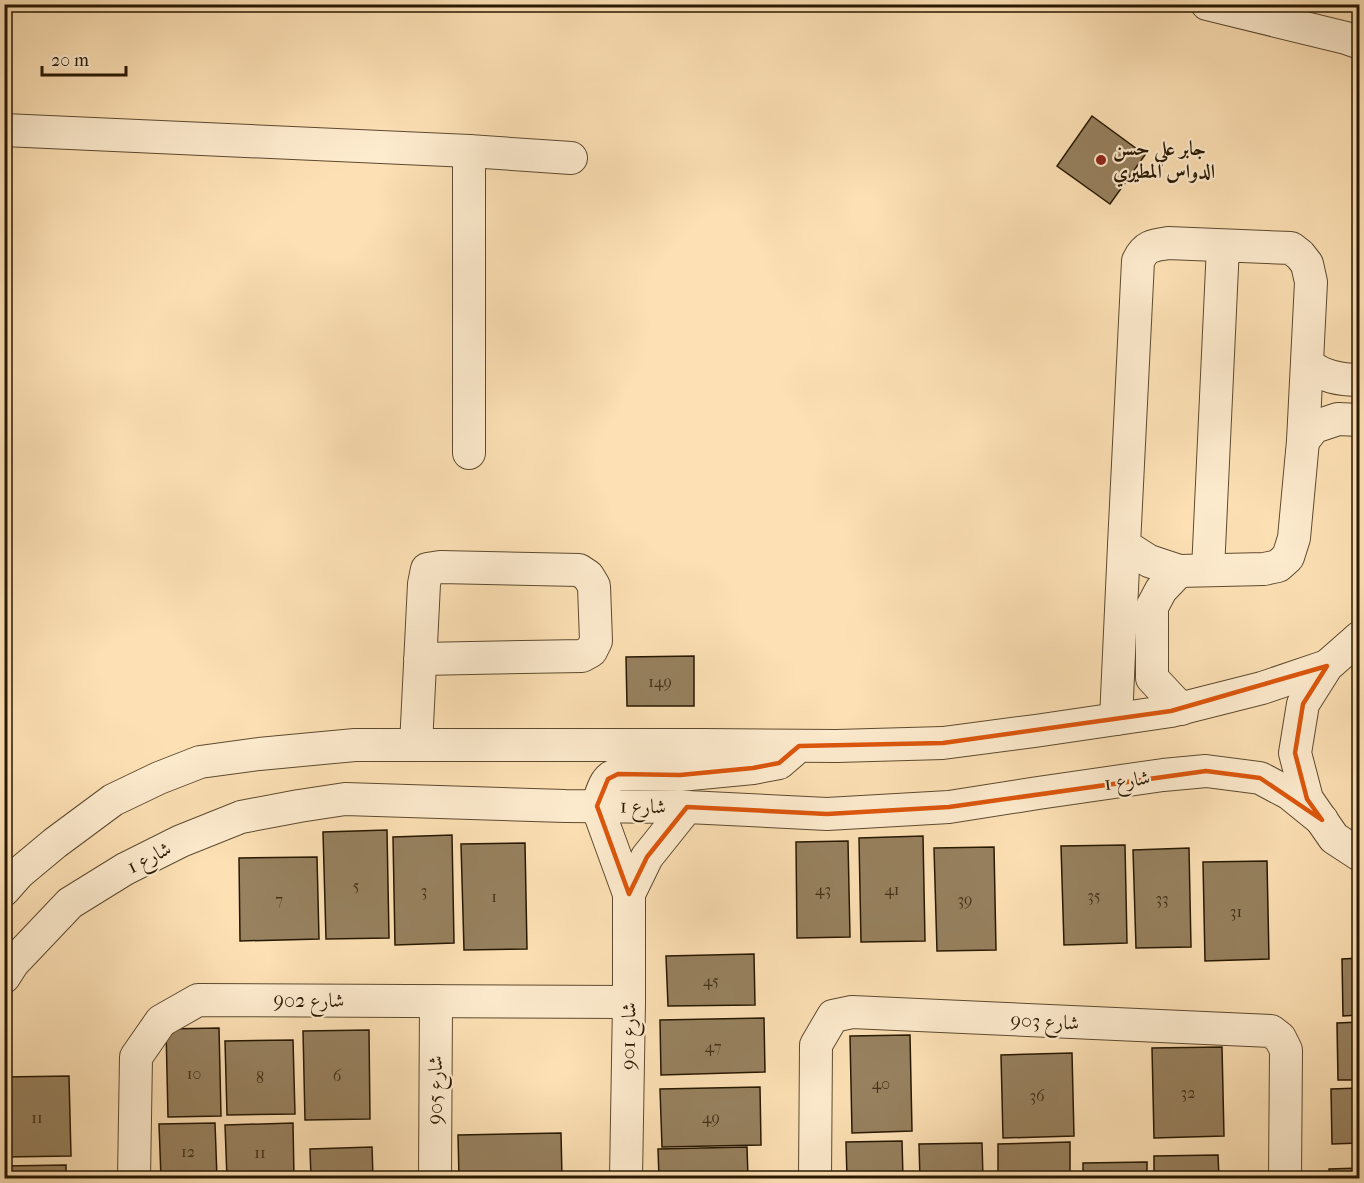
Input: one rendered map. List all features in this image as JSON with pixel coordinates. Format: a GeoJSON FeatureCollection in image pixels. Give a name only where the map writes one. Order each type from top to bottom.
{"type":"FeatureCollection","features":[{"type":"Feature","properties":{"kind":"street"},"geometry":{"type":"LineString","coordinates":[[1207,4],[1347,38],[1359,43]]}},
{"type":"Feature","properties":{"kind":"street"},"geometry":{"type":"LineString","coordinates":[[4,130],[469,151],[571,158]]}},
{"type":"Feature","properties":{"kind":"street"},"geometry":{"type":"LineString","coordinates":[[469,151],[469,453]]}},
{"type":"Feature","properties":{"kind":"street"},"geometry":{"type":"LineString","coordinates":[[1116,719],[1124,544],[1138,261],[1142,254],[1152,246],[1168,243],[1291,248],[1306,264],[1311,282],[1303,441],[1294,538],[1288,557],[1278,566],[1264,569],[1194,571],[1149,561],[1124,544]]}},
{"type":"Feature","properties":{"kind":"street"},"geometry":{"type":"LineString","coordinates":[[1194,571],[1222,246]]}},
{"type":"Feature","properties":{"kind":"street"},"geometry":{"type":"LineString","coordinates":[[1308,364],[1317,372],[1344,380],[1359,381]]}},
{"type":"Feature","properties":{"kind":"street"},"geometry":{"type":"LineString","coordinates":[[1303,441],[1314,427],[1338,419],[1359,420]]}},
{"type":"Feature","properties":{"kind":"street"},"geometry":{"type":"LineString","coordinates":[[416,745],[420,659],[424,584],[426,569],[440,567],[579,570],[588,576],[594,586],[596,641],[591,651],[582,656],[420,659]]}},
{"type":"Feature","properties":{"kind":"street"},"geometry":{"type":"LineString","coordinates":[[1181,709],[1152,678],[1152,607],[1161,590],[1194,571]]}},
{"type":"Feature","properties":{"kind":"street"},"geometry":{"type":"LineString","coordinates":[[1359,637],[1326,666],[1303,704],[1295,753],[1307,799],[1334,838],[1359,855]]}},
{"type":"Feature","properties":{"kind":"street"},"geometry":{"type":"LineString","coordinates":[[4,890],[19,873],[55,843],[113,800],[200,762],[355,745],[837,746],[943,743],[1181,709],[1262,688],[1326,666]]}},
{"type":"Feature","properties":{"kind":"street"},"geometry":{"type":"LineString","coordinates":[[597,806],[608,779],[618,774],[680,775],[753,768],[779,763],[799,746]]}},
{"type":"Feature","properties":{"kind":"street","name":"شارع 1"},"geometry":{"type":"LineString","coordinates":[[4,977],[13,963],[70,903],[125,869],[181,841],[242,817],[345,799],[565,806],[687,807],[827,814],[949,807],[1163,775],[1206,771],[1260,778],[1290,794],[1322,820]]}},
{"type":"Feature","properties":{"kind":"street","name":"شارع 901"},"geometry":{"type":"LineString","coordinates":[[597,806],[629,894],[626,1179]]}},
{"type":"Feature","properties":{"kind":"street","name":"شارع 901"},"geometry":{"type":"LineString","coordinates":[[629,894],[647,857],[687,807]]}},
{"type":"Feature","properties":{"kind":"street","name":"شارع 902"},"geometry":{"type":"LineString","coordinates":[[134,1179],[136,1057],[161,1021],[198,1000],[629,1002]]}},
{"type":"Feature","properties":{"kind":"street","name":"شارع 905"},"geometry":{"type":"LineString","coordinates":[[435,1179],[436,1001]]}},
{"type":"Feature","properties":{"kind":"street","name":"شارع 903"},"geometry":{"type":"LineString","coordinates":[[815,1179],[816,1045],[833,1016],[852,1012],[1271,1031],[1280,1038],[1286,1050],[1285,1179]]}},
{"type":"Feature","properties":{"kind":"highlighted area"},"geometry":{"type":"Polygon","coordinates":[[[1327,666],[1303,704],[1295,753],[1307,799],[1322,820],[1260,778],[1206,771],[949,807],[827,814],[687,807],[647,857],[629,894],[597,806],[608,779],[618,774],[680,775],[753,768],[779,763],[799,746],[943,743],[1171,711],[1327,666]]]}},
{"type":"Feature","properties":{"kind":"building","name":"جابر علي حسن الدواس المطيري"},"geometry":{"type":"Polygon","coordinates":[[[1092,116],[1145,155],[1110,204],[1057,166],[1092,116]]]}},
{"type":"Feature","properties":{"kind":"building"},"geometry":{"type":"Polygon","coordinates":[[[694,656],[694,706],[627,706],[626,657],[694,656]]]}},
{"type":"Feature","properties":{"kind":"building"},"geometry":{"type":"Polygon","coordinates":[[[387,830],[389,938],[326,939],[323,832],[387,830]]]}},
{"type":"Feature","properties":{"kind":"building"},"geometry":{"type":"Polygon","coordinates":[[[452,835],[454,943],[395,945],[393,837],[452,835]]]}},
{"type":"Feature","properties":{"kind":"building"},"geometry":{"type":"Polygon","coordinates":[[[923,836],[925,941],[861,942],[859,838],[923,836]]]}},
{"type":"Feature","properties":{"kind":"building"},"geometry":{"type":"Polygon","coordinates":[[[848,841],[850,937],[797,938],[796,842],[848,841]]]}},
{"type":"Feature","properties":{"kind":"building"},"geometry":{"type":"Polygon","coordinates":[[[525,843],[527,949],[464,950],[461,844],[525,843]]]}},
{"type":"Feature","properties":{"kind":"building"},"geometry":{"type":"Polygon","coordinates":[[[1125,845],[1127,943],[1064,945],[1061,846],[1125,845]]]}},
{"type":"Feature","properties":{"kind":"building"},"geometry":{"type":"Polygon","coordinates":[[[994,847],[996,950],[937,951],[934,848],[994,847]]]}},
{"type":"Feature","properties":{"kind":"building"},"geometry":{"type":"Polygon","coordinates":[[[1189,848],[1191,947],[1136,948],[1133,850],[1189,848]]]}},
{"type":"Feature","properties":{"kind":"building"},"geometry":{"type":"Polygon","coordinates":[[[317,857],[319,939],[240,941],[239,858],[317,857]]]}},
{"type":"Feature","properties":{"kind":"building"},"geometry":{"type":"Polygon","coordinates":[[[1267,861],[1269,959],[1205,961],[1203,862],[1267,861]]]}},
{"type":"Feature","properties":{"kind":"building"},"geometry":{"type":"Polygon","coordinates":[[[754,954],[755,1005],[668,1006],[666,956],[754,954]]]}},
{"type":"Feature","properties":{"kind":"building"},"geometry":{"type":"Polygon","coordinates":[[[1360,958],[1360,1015],[1343,1016],[1342,959],[1360,958]]]}},
{"type":"Feature","properties":{"kind":"building"},"geometry":{"type":"Polygon","coordinates":[[[764,1018],[765,1072],[661,1075],[660,1020],[764,1018]]]}},
{"type":"Feature","properties":{"kind":"building"},"geometry":{"type":"Polygon","coordinates":[[[1360,1022],[1360,1080],[1338,1080],[1337,1023],[1360,1022]]]}},
{"type":"Feature","properties":{"kind":"building"},"geometry":{"type":"Polygon","coordinates":[[[219,1028],[221,1116],[168,1117],[166,1029],[219,1028]]]}},
{"type":"Feature","properties":{"kind":"building"},"geometry":{"type":"Polygon","coordinates":[[[369,1030],[370,1119],[305,1120],[303,1031],[369,1030]]]}},
{"type":"Feature","properties":{"kind":"building"},"geometry":{"type":"Polygon","coordinates":[[[910,1035],[912,1131],[852,1133],[850,1036],[910,1035]]]}},
{"type":"Feature","properties":{"kind":"building"},"geometry":{"type":"Polygon","coordinates":[[[293,1040],[295,1114],[227,1115],[225,1041],[293,1040]]]}},
{"type":"Feature","properties":{"kind":"building"},"geometry":{"type":"Polygon","coordinates":[[[1222,1047],[1224,1136],[1154,1138],[1152,1048],[1222,1047]]]}},
{"type":"Feature","properties":{"kind":"building"},"geometry":{"type":"Polygon","coordinates":[[[1072,1053],[1074,1136],[1003,1138],[1001,1055],[1072,1053]]]}},
{"type":"Feature","properties":{"kind":"building"},"geometry":{"type":"Polygon","coordinates":[[[69,1076],[71,1156],[4,1157],[4,1077],[69,1076]]]}},
{"type":"Feature","properties":{"kind":"building"},"geometry":{"type":"Polygon","coordinates":[[[760,1087],[761,1145],[662,1147],[660,1089],[760,1087]]]}},
{"type":"Feature","properties":{"kind":"building"},"geometry":{"type":"Polygon","coordinates":[[[1360,1088],[1360,1143],[1332,1144],[1331,1089],[1360,1088]]]}},
{"type":"Feature","properties":{"kind":"building"},"geometry":{"type":"Polygon","coordinates":[[[215,1123],[217,1178],[161,1178],[159,1124],[215,1123]]]}},
{"type":"Feature","properties":{"kind":"building"},"geometry":{"type":"Polygon","coordinates":[[[293,1123],[294,1178],[227,1178],[225,1125],[293,1123]]]}},
{"type":"Feature","properties":{"kind":"building"},"geometry":{"type":"Polygon","coordinates":[[[561,1133],[562,1178],[459,1178],[458,1135],[561,1133]]]}},
{"type":"Feature","properties":{"kind":"building"},"geometry":{"type":"Polygon","coordinates":[[[902,1141],[903,1178],[847,1178],[846,1142],[902,1141]]]}},
{"type":"Feature","properties":{"kind":"building"},"geometry":{"type":"Polygon","coordinates":[[[1070,1142],[1070,1178],[998,1178],[998,1144],[1070,1142]]]}},
{"type":"Feature","properties":{"kind":"building"},"geometry":{"type":"Polygon","coordinates":[[[982,1143],[983,1178],[920,1178],[919,1144],[982,1143]]]}},
{"type":"Feature","properties":{"kind":"building"},"geometry":{"type":"Polygon","coordinates":[[[372,1147],[373,1178],[311,1178],[310,1149],[372,1147]]]}},
{"type":"Feature","properties":{"kind":"building"},"geometry":{"type":"Polygon","coordinates":[[[747,1147],[748,1178],[659,1178],[658,1149],[747,1147]]]}},
{"type":"Feature","properties":{"kind":"building"},"geometry":{"type":"Polygon","coordinates":[[[1218,1155],[1219,1178],[1154,1178],[1154,1156],[1218,1155]]]}},
{"type":"Feature","properties":{"kind":"building"},"geometry":{"type":"Polygon","coordinates":[[[1147,1162],[1147,1178],[1083,1178],[1083,1163],[1147,1162]]]}},
{"type":"Feature","properties":{"kind":"building"},"geometry":{"type":"Polygon","coordinates":[[[66,1165],[66,1178],[4,1178],[4,1166],[66,1165]]]}},
{"type":"Feature","properties":{"kind":"building"},"geometry":{"type":"Polygon","coordinates":[[[1360,1168],[1360,1178],[1329,1178],[1329,1169],[1360,1168]]]}},
{"type":"Feature","properties":{"kind":"place","name":"جابر علي حسن الدواس المطيري"},"geometry":{"type":"Point","coordinates":[1101,160]}}]}
